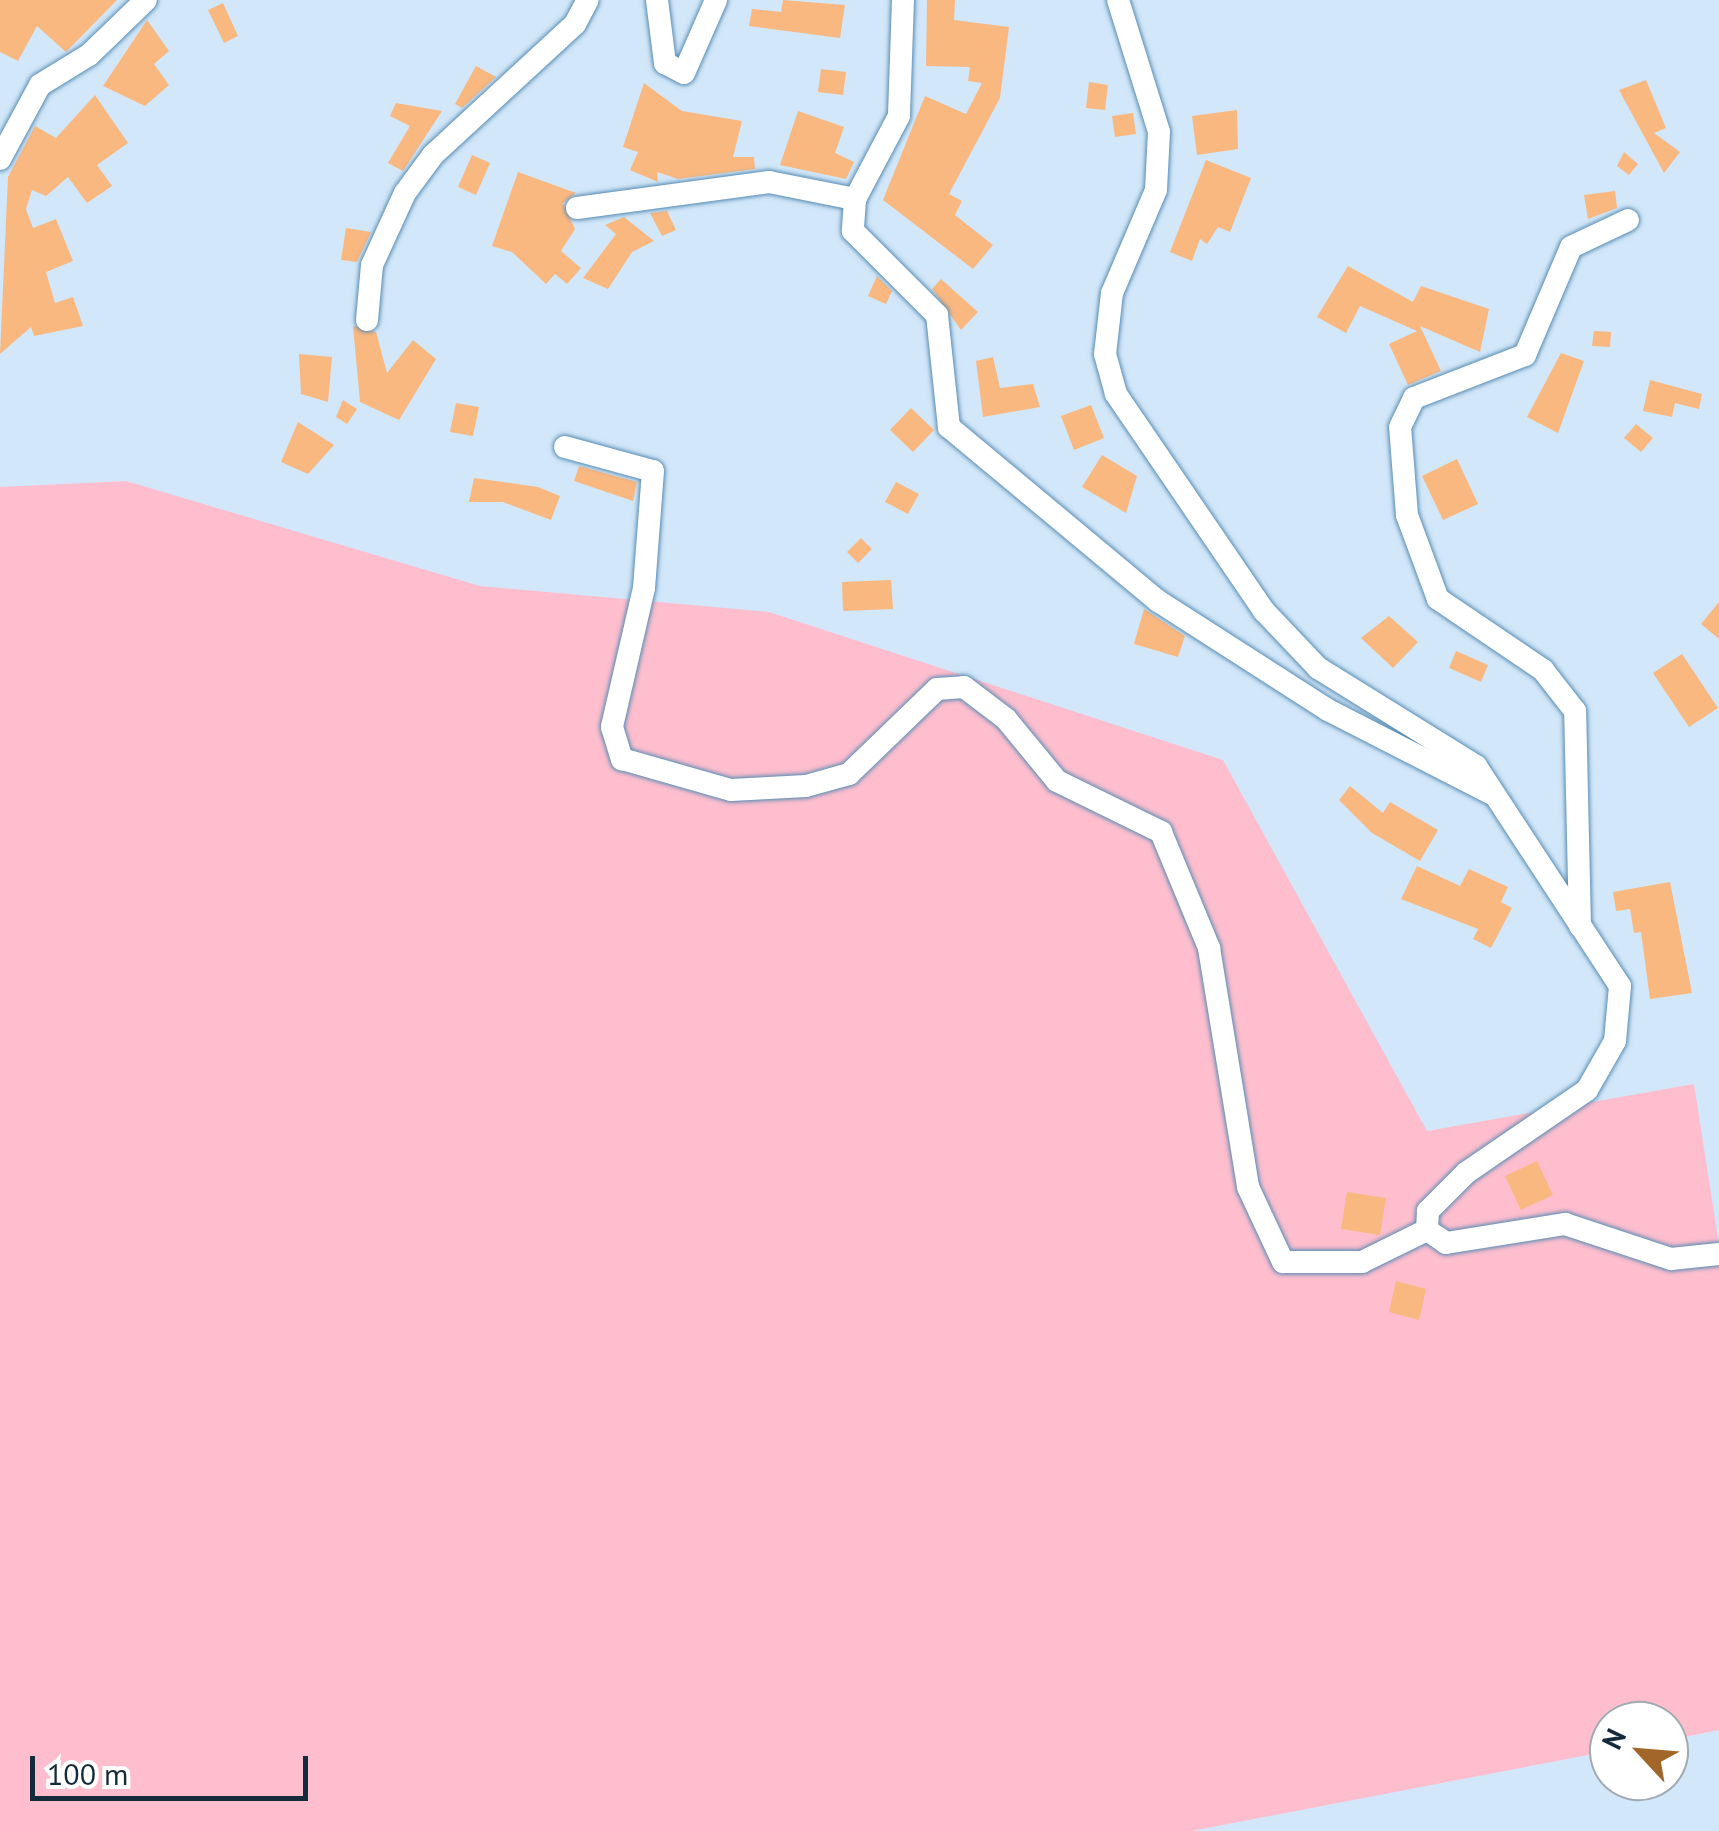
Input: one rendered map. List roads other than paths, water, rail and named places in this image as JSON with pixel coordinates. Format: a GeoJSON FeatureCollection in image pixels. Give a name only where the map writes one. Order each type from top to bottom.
{"type":"FeatureCollection","features":[{"type":"Feature","properties":{"kind":"street"},"geometry":{"type":"LineString","coordinates":[[0,158],[40,85],[89,55],[146,0]]}},
{"type":"Feature","properties":{"kind":"street"},"geometry":{"type":"LineString","coordinates":[[367,320],[372,265],[405,193],[434,154],[575,24],[588,0]]}},
{"type":"Feature","properties":{"kind":"street"},"geometry":{"type":"LineString","coordinates":[[657,0],[664,63],[684,73],[716,0]]}},
{"type":"Feature","properties":{"kind":"street"},"geometry":{"type":"LineString","coordinates":[[903,0],[899,116],[855,200],[853,231],[863,247],[902,273],[937,316],[949,427],[966,447],[1158,601],[1328,710],[1494,795]]}},
{"type":"Feature","properties":{"kind":"street"},"geometry":{"type":"LineString","coordinates":[[1118,0],[1159,132],[1156,190],[1112,293],[1105,354],[1116,394],[1264,611],[1318,668],[1460,752],[1494,795],[1620,986],[1604,1067],[1587,1090],[1466,1174],[1428,1210],[1427,1230]]}},
{"type":"Feature","properties":{"kind":"street"},"geometry":{"type":"LineString","coordinates":[[577,208],[769,182],[855,200]]}},
{"type":"Feature","properties":{"kind":"street"},"geometry":{"type":"LineString","coordinates":[[1580,926],[1575,710],[1543,670],[1438,598],[1407,514],[1400,427],[1414,398],[1525,355],[1570,248],[1628,220]]}},
{"type":"Feature","properties":{"kind":"street"},"geometry":{"type":"LineString","coordinates":[[565,446],[653,471],[644,588],[612,726],[622,759],[731,790],[806,786],[849,774],[937,688],[975,693],[1057,781],[1161,832],[1209,948],[1240,1155],[1284,1262],[1362,1262],[1427,1230]]}},
{"type":"Feature","properties":{"kind":"street"},"geometry":{"type":"LineString","coordinates":[[1427,1230],[1446,1243],[1565,1224],[1671,1259],[1719,1254]]}}]}
